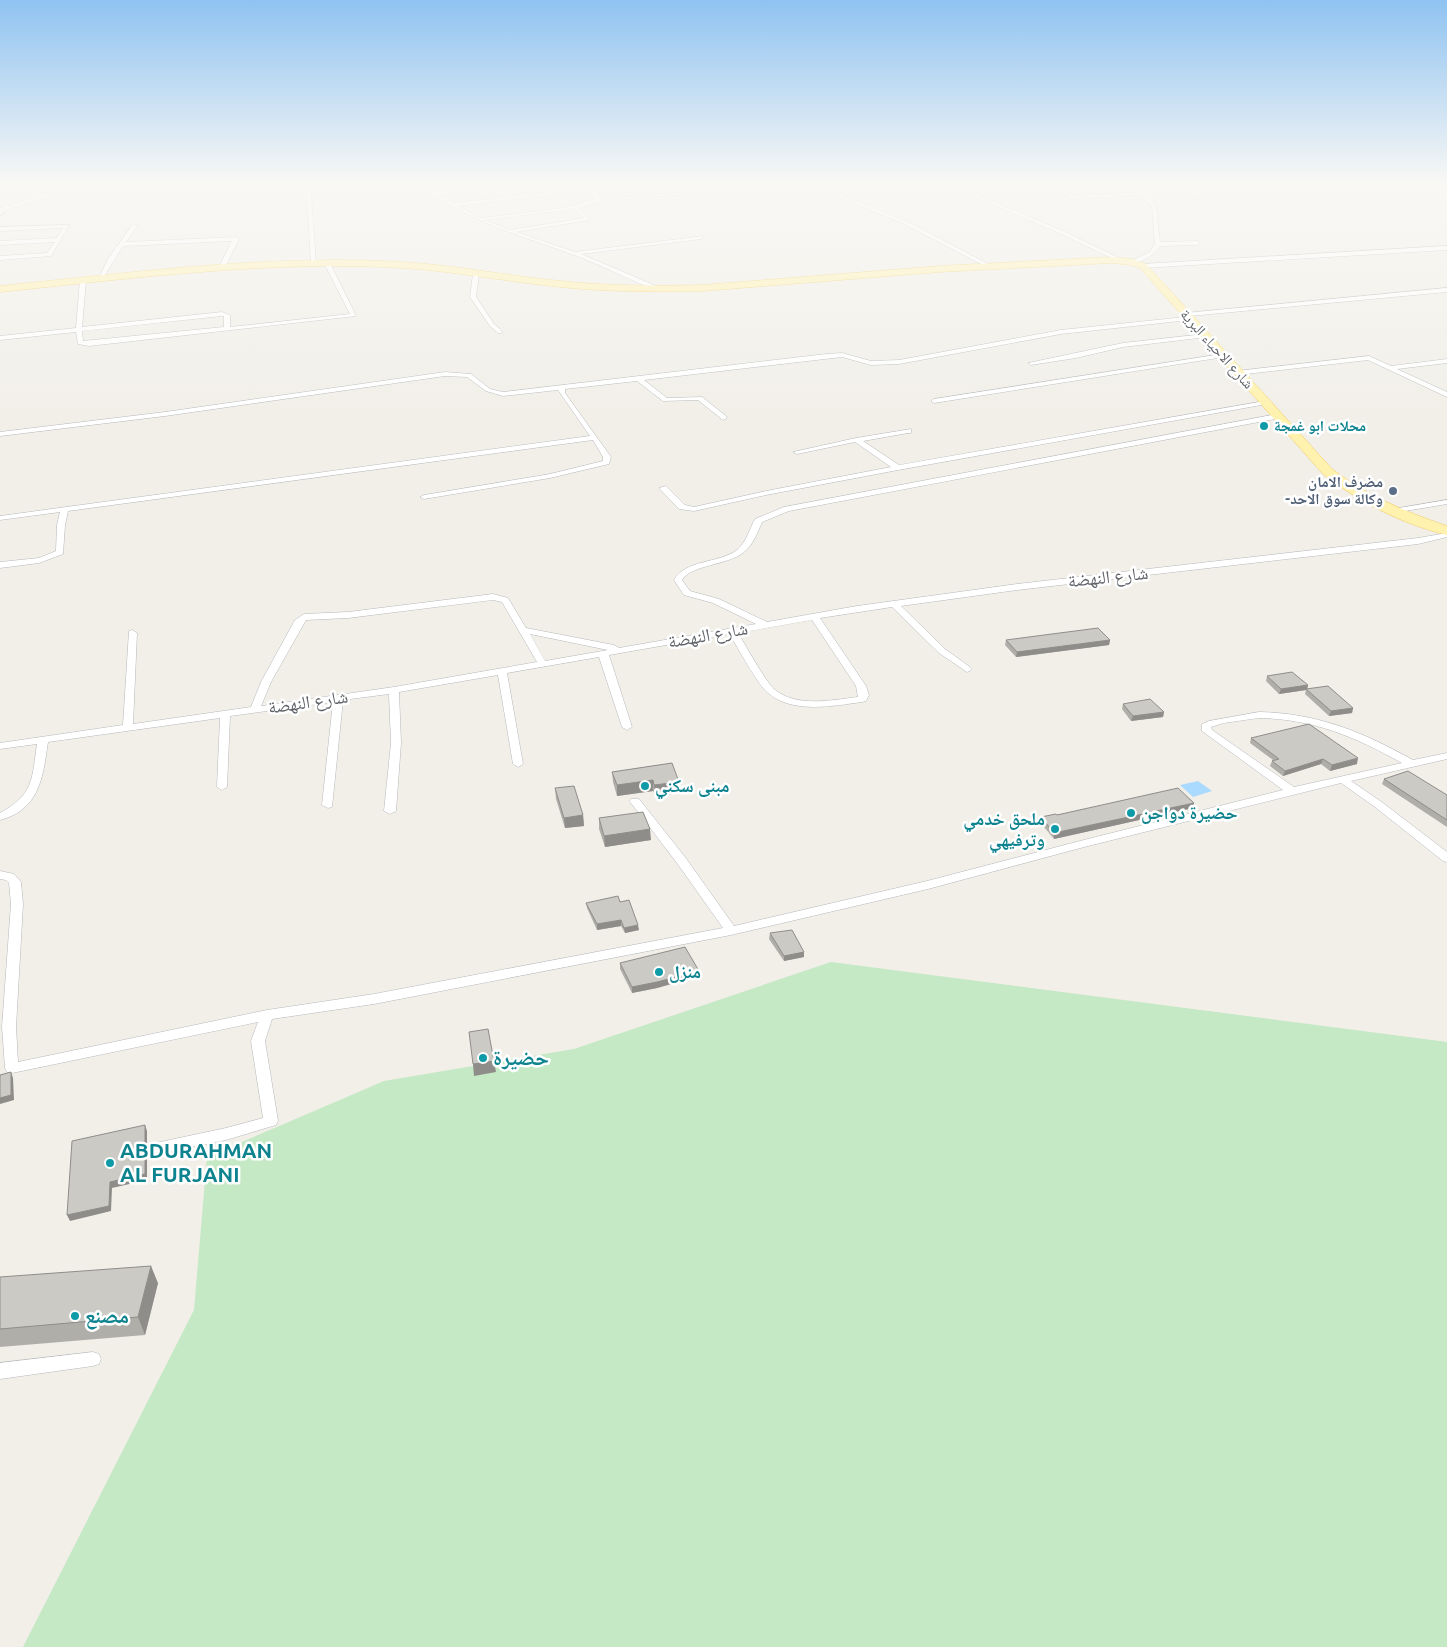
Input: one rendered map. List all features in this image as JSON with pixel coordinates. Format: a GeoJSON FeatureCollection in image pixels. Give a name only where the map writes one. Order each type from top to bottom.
{"type":"FeatureCollection","features":[{"type":"Feature","properties":{"kind":"main road","name":"شارع الاحياء البرية"},"geometry":{"type":"LineString","coordinates":[[0,289],[222,267],[314,263],[386,264],[590,287],[659,289],[703,288],[989,266],[1101,261]]}},
{"type":"Feature","properties":{"kind":"main road","name":"شارع الاحياء البرية"},"geometry":{"type":"LineString","coordinates":[[1126,261],[1143,266],[1237,373],[1332,476],[1353,491],[1393,511],[1447,533]]}},
{"type":"Feature","properties":{"kind":"street"},"geometry":{"type":"LineString","coordinates":[[100,279],[109,261]]}},
{"type":"Feature","properties":{"kind":"street"},"geometry":{"type":"LineString","coordinates":[[222,267],[225,261]]}},
{"type":"Feature","properties":{"kind":"street"},"geometry":{"type":"LineString","coordinates":[[593,261],[659,289]]}},
{"type":"Feature","properties":{"kind":"street"},"geometry":{"type":"LineString","coordinates":[[979,261],[989,266]]}},
{"type":"Feature","properties":{"kind":"street"},"geometry":{"type":"LineString","coordinates":[[1143,266],[1230,261]]}},
{"type":"Feature","properties":{"kind":"street"},"geometry":{"type":"LineString","coordinates":[[83,280],[78,329],[80,343],[84,344],[354,315],[327,264]]}},
{"type":"Feature","properties":{"kind":"street"},"geometry":{"type":"LineString","coordinates":[[476,274],[473,297],[492,325],[500,332]]}},
{"type":"Feature","properties":{"kind":"street"},"geometry":{"type":"LineString","coordinates":[[0,434],[164,414],[454,373],[469,375],[488,390],[496,393],[515,393],[826,356],[842,355],[871,363],[899,362],[952,354],[1061,332],[1447,290]]}},
{"type":"Feature","properties":{"kind":"street"},"geometry":{"type":"LineString","coordinates":[[0,338],[222,314],[227,315],[227,328]]}},
{"type":"Feature","properties":{"kind":"street"},"geometry":{"type":"LineString","coordinates":[[1031,363],[1076,356],[1123,344],[1205,336]]}},
{"type":"Feature","properties":{"kind":"street"},"geometry":{"type":"LineString","coordinates":[[934,401],[1222,356]]}},
{"type":"Feature","properties":{"kind":"street"},"geometry":{"type":"LineString","coordinates":[[1237,373],[1364,358],[1447,395]]}},
{"type":"Feature","properties":{"kind":"street"},"geometry":{"type":"LineString","coordinates":[[1388,368],[1447,361]]}},
{"type":"Feature","properties":{"kind":"street"},"geometry":{"type":"LineString","coordinates":[[639,379],[665,400],[700,398],[723,418]]}},
{"type":"Feature","properties":{"kind":"street"},"geometry":{"type":"LineString","coordinates":[[424,497],[550,476],[601,465],[608,460],[595,438],[562,393],[561,388]]}},
{"type":"Feature","properties":{"kind":"street"},"geometry":{"type":"LineString","coordinates":[[663,488],[682,507],[694,509],[758,494],[898,468],[1265,403]]}},
{"type":"Feature","properties":{"kind":"street"},"geometry":{"type":"LineString","coordinates":[[766,625],[716,601],[687,593],[678,580],[682,573],[688,570],[735,556],[748,542],[755,531],[758,521],[773,514],[787,509],[1277,416]]}},
{"type":"Feature","properties":{"kind":"street"},"geometry":{"type":"LineString","coordinates":[[797,452],[908,431]]}},
{"type":"Feature","properties":{"kind":"street"},"geometry":{"type":"LineString","coordinates":[[0,518],[595,438]]}},
{"type":"Feature","properties":{"kind":"street"},"geometry":{"type":"LineString","coordinates":[[856,440],[898,468]]}},
{"type":"Feature","properties":{"kind":"street"},"geometry":{"type":"LineString","coordinates":[[1393,511],[1447,502]]}},
{"type":"Feature","properties":{"kind":"street"},"geometry":{"type":"LineString","coordinates":[[0,565],[39,560],[55,556],[60,552],[61,525],[65,509]]}},
{"type":"Feature","properties":{"kind":"street","name":"شارع النهضة"},"geometry":{"type":"LineString","coordinates":[[0,746],[394,690],[814,616],[894,604],[1017,587],[1418,541],[1447,533]]}},
{"type":"Feature","properties":{"kind":"street"},"geometry":{"type":"LineString","coordinates":[[255,709],[266,682],[300,620],[304,617],[348,615],[493,597],[502,598],[506,600],[542,663]]}},
{"type":"Feature","properties":{"kind":"street"},"geometry":{"type":"LineString","coordinates":[[894,604],[936,646],[966,670]]}},
{"type":"Feature","properties":{"kind":"street"},"geometry":{"type":"LineString","coordinates":[[732,631],[770,690],[778,697],[793,702],[811,704],[829,704],[862,699],[864,695],[861,686],[814,616]]}},
{"type":"Feature","properties":{"kind":"street"},"geometry":{"type":"LineString","coordinates":[[523,630],[621,650]]}},
{"type":"Feature","properties":{"kind":"street"},"geometry":{"type":"LineString","coordinates":[[128,727],[132,633]]}},
{"type":"Feature","properties":{"kind":"street"},"geometry":{"type":"LineString","coordinates":[[603,653],[627,727]]}},
{"type":"Feature","properties":{"kind":"street"},"geometry":{"type":"LineString","coordinates":[[502,671],[518,764]]}},
{"type":"Feature","properties":{"kind":"street"},"geometry":{"type":"LineString","coordinates":[[390,811],[396,743],[394,690]]}},
{"type":"Feature","properties":{"kind":"street"},"geometry":{"type":"LineString","coordinates":[[328,805],[338,698]]}},
{"type":"Feature","properties":{"kind":"street"},"geometry":{"type":"LineString","coordinates":[[222,787],[225,714]]}},
{"type":"Feature","properties":{"kind":"street"},"geometry":{"type":"LineString","coordinates":[[1292,791],[1207,730],[1206,726],[1248,716],[1272,715],[1314,720],[1326,723],[1391,751],[1412,764]]}},
{"type":"Feature","properties":{"kind":"street"},"geometry":{"type":"LineString","coordinates":[[0,817],[20,806],[34,793],[43,740]]}},
{"type":"Feature","properties":{"kind":"street"},"geometry":{"type":"LineString","coordinates":[[0,875],[10,877],[15,882],[17,904],[6,1070],[267,1016],[374,999],[731,931],[928,885],[1084,843],[1292,791],[1447,756]]}},
{"type":"Feature","properties":{"kind":"street"},"geometry":{"type":"LineString","coordinates":[[1343,780],[1373,800],[1447,858]]}},
{"type":"Feature","properties":{"kind":"street"},"geometry":{"type":"LineString","coordinates":[[635,801],[681,860],[731,931]]}},
{"type":"Feature","properties":{"kind":"street"},"geometry":{"type":"LineString","coordinates":[[156,1148],[226,1134],[271,1121],[258,1041],[267,1016]]}},
{"type":"Feature","properties":{"kind":"street"},"geometry":{"type":"LineString","coordinates":[[0,1371],[93,1359]]}},
{"type":"Feature","properties":{"kind":"green space"},"geometry":{"type":"Polygon","coordinates":[[[831,962],[1447,1042],[1447,1647],[23,1647],[194,1310],[207,1157],[384,1081],[574,1049],[831,962]]]}},
{"type":"Feature","properties":{"kind":"water"},"geometry":{"type":"Polygon","coordinates":[[[1198,781],[1212,791],[1193,797],[1180,785],[1198,781]]]}},
{"type":"Feature","properties":{"kind":"building"},"geometry":{"type":"Polygon","coordinates":[[[1098,628],[1110,640],[1017,652],[1006,640],[1098,628]]]}},
{"type":"Feature","properties":{"kind":"building"},"geometry":{"type":"Polygon","coordinates":[[[1292,672],[1308,685],[1281,689],[1267,676],[1292,672]]]}},
{"type":"Feature","properties":{"kind":"building"},"geometry":{"type":"Polygon","coordinates":[[[1328,686],[1353,708],[1331,711],[1306,689],[1328,686]]]}},
{"type":"Feature","properties":{"kind":"building"},"geometry":{"type":"Polygon","coordinates":[[[1150,699],[1164,712],[1133,716],[1123,704],[1150,699]]]}},
{"type":"Feature","properties":{"kind":"building"},"geometry":{"type":"Polygon","coordinates":[[[1309,724],[1358,758],[1332,765],[1323,759],[1285,771],[1272,761],[1279,759],[1251,738],[1309,724]]]}},
{"type":"Feature","properties":{"kind":"building"},"geometry":{"type":"Polygon","coordinates":[[[672,763],[679,782],[654,785],[653,780],[617,785],[612,772],[672,763]]]}},
{"type":"Feature","properties":{"kind":"building"},"geometry":{"type":"Polygon","coordinates":[[[1408,771],[1447,795],[1447,820],[1384,779],[1408,771]]]}},
{"type":"Feature","properties":{"kind":"building"},"geometry":{"type":"Polygon","coordinates":[[[574,786],[583,815],[564,818],[555,788],[574,786]]]}},
{"type":"Feature","properties":{"kind":"building"},"geometry":{"type":"Polygon","coordinates":[[[1178,788],[1194,803],[1054,833],[1041,817],[1057,815],[1178,788]]]}},
{"type":"Feature","properties":{"kind":"building"},"geometry":{"type":"Polygon","coordinates":[[[643,812],[650,829],[604,836],[599,818],[643,812]]]}},
{"type":"Feature","properties":{"kind":"building","name":"منزل"},"geometry":{"type":"Polygon","coordinates":[[[618,896],[620,902],[629,900],[638,925],[624,928],[621,920],[597,924],[586,903],[618,896]]]}},
{"type":"Feature","properties":{"kind":"building"},"geometry":{"type":"Polygon","coordinates":[[[792,930],[804,952],[784,956],[770,933],[792,930]]]}},
{"type":"Feature","properties":{"kind":"building","name":"منزل"},"geometry":{"type":"Polygon","coordinates":[[[685,947],[699,971],[632,987],[620,963],[685,947]]]}},
{"type":"Feature","properties":{"kind":"building","name":"حضيرة"},"geometry":{"type":"Polygon","coordinates":[[[488,1029],[494,1061],[473,1064],[469,1032],[488,1029]]]}},
{"type":"Feature","properties":{"kind":"building"},"geometry":{"type":"Polygon","coordinates":[[[11,1072],[11,1095],[0,1098],[0,1075],[11,1072]]]}},
{"type":"Feature","properties":{"kind":"building","name":"ABDURAHMAN AL FURJANI"},"geometry":{"type":"Polygon","coordinates":[[[145,1125],[145,1174],[110,1182],[109,1206],[67,1215],[72,1141],[145,1125]]]}},
{"type":"Feature","properties":{"kind":"building","name":"مصنع"},"geometry":{"type":"Polygon","coordinates":[[[151,1266],[138,1317],[0,1329],[0,1277],[151,1266]]]}},
{"type":"Feature","properties":{"kind":"place","name":"محلات ابو غمجة"},"geometry":{"type":"Point","coordinates":[1264,426]}},
{"type":"Feature","properties":{"kind":"place","name":"مضرف الامان -وكالة سوق الاحد"},"geometry":{"type":"Point","coordinates":[1393,491]}},
{"type":"Feature","properties":{"kind":"place","name":"مبنى سكني"},"geometry":{"type":"Point","coordinates":[645,786]}},
{"type":"Feature","properties":{"kind":"place","name":"حضيرة دواجن"},"geometry":{"type":"Point","coordinates":[1131,813]}},
{"type":"Feature","properties":{"kind":"place","name":"ملحق خدمي وترفيهي"},"geometry":{"type":"Point","coordinates":[1055,829]}},
{"type":"Feature","properties":{"kind":"place","name":"منزل"},"geometry":{"type":"Point","coordinates":[659,972]}},
{"type":"Feature","properties":{"kind":"place","name":"حضيرة"},"geometry":{"type":"Point","coordinates":[483,1058]}},
{"type":"Feature","properties":{"kind":"place","name":"ABDURAHMAN AL FURJANI"},"geometry":{"type":"Point","coordinates":[110,1163]}},
{"type":"Feature","properties":{"kind":"place","name":"مصنع"},"geometry":{"type":"Point","coordinates":[75,1316]}}]}
